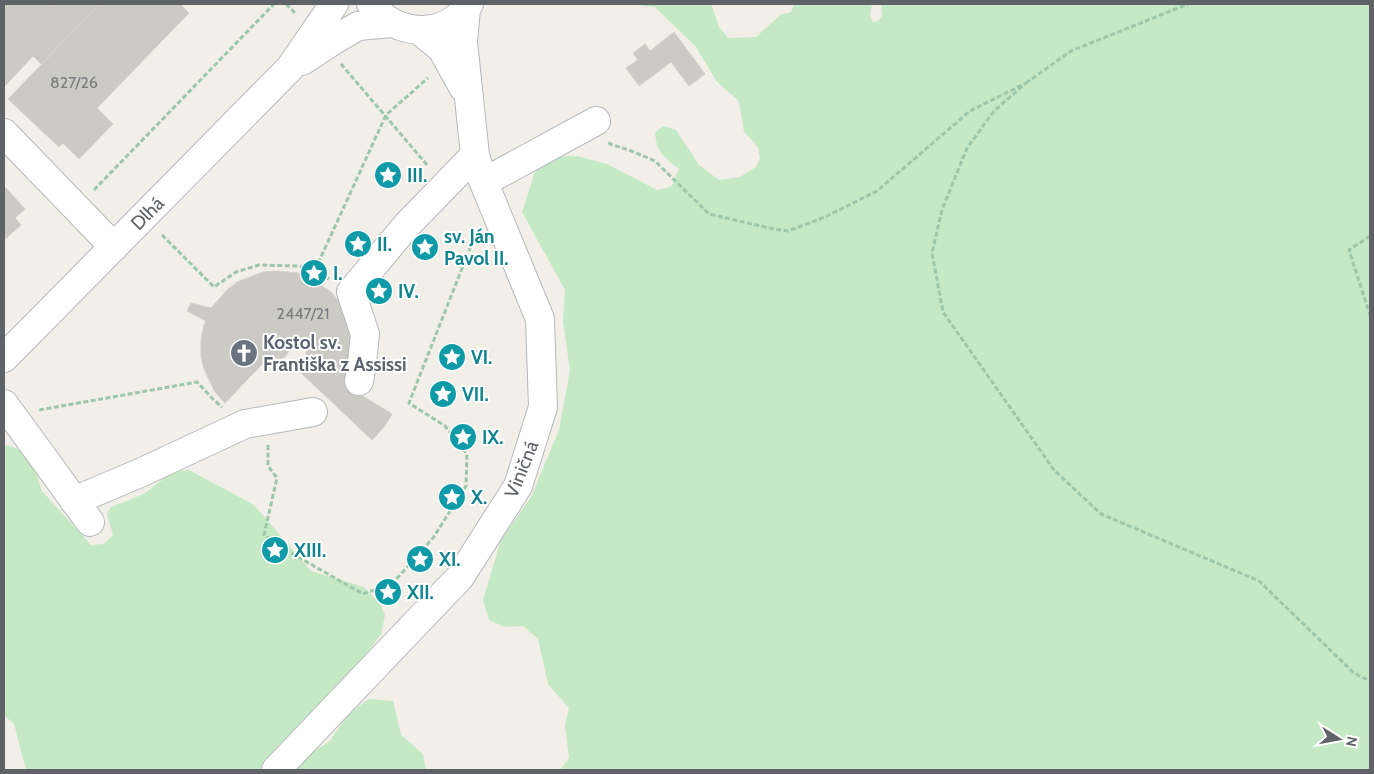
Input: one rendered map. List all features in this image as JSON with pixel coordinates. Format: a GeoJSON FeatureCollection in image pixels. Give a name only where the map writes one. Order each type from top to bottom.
{"type":"FeatureCollection","features":[{"type":"Feature","properties":{"kind":"street"},"geometry":{"type":"LineString","coordinates":[[290,68],[334,4]]}},
{"type":"Feature","properties":{"kind":"street"},"geometry":{"type":"LineString","coordinates":[[371,4],[377,12],[391,23],[419,30],[436,28],[453,20],[467,6]]}},
{"type":"Feature","properties":{"kind":"street","name":"Viničná"},"geometry":{"type":"LineString","coordinates":[[276,770],[460,577],[518,486],[543,407],[540,319],[479,167],[468,95],[463,42],[467,6]]}},
{"type":"Feature","properties":{"kind":"street"},"geometry":{"type":"LineString","coordinates":[[290,68],[358,26],[391,23]]}},
{"type":"Feature","properties":{"kind":"street"},"geometry":{"type":"LineString","coordinates":[[419,30],[442,49],[468,95]]}},
{"type":"Feature","properties":{"kind":"street","name":"Dlhá"},"geometry":{"type":"LineString","coordinates":[[4,358],[290,68]]}},
{"type":"Feature","properties":{"kind":"street"},"geometry":{"type":"LineString","coordinates":[[359,381],[365,334],[351,292],[406,225],[445,187],[479,167],[497,175],[596,121]]}},
{"type":"Feature","properties":{"kind":"street"},"geometry":{"type":"LineString","coordinates":[[4,133],[114,247]]}},
{"type":"Feature","properties":{"kind":"street"},"geometry":{"type":"LineString","coordinates":[[8,410],[82,512],[140,473],[246,424],[313,412]]}},
{"type":"Feature","properties":{"kind":"path"},"geometry":{"type":"LineString","coordinates":[[88,221],[91,193],[274,4]]}},
{"type":"Feature","properties":{"kind":"path"},"geometry":{"type":"LineString","coordinates":[[1188,4],[1071,51],[1026,83],[994,111],[967,148],[942,210],[932,253],[944,312],[1054,470],[1101,514],[1259,581],[1354,673],[1370,681]]}},
{"type":"Feature","properties":{"kind":"path"},"geometry":{"type":"LineString","coordinates":[[340,63],[386,115],[445,187]]}},
{"type":"Feature","properties":{"kind":"path"},"geometry":{"type":"LineString","coordinates":[[162,235],[214,287],[236,272],[259,265],[299,266],[315,270],[386,115],[433,74]]}},
{"type":"Feature","properties":{"kind":"path"},"geometry":{"type":"LineString","coordinates":[[596,121],[610,144],[655,161],[709,214],[788,231],[825,217],[877,191],[970,111],[1026,83]]}},
{"type":"Feature","properties":{"kind":"path"},"geometry":{"type":"LineString","coordinates":[[268,441],[268,466],[277,478],[264,535],[277,545],[362,594],[392,584],[433,538],[466,486],[467,454],[446,426],[409,403],[479,225]]}},
{"type":"Feature","properties":{"kind":"path"},"geometry":{"type":"LineString","coordinates":[[1370,236],[1349,250],[1370,315]]}},
{"type":"Feature","properties":{"kind":"path"},"geometry":{"type":"LineString","coordinates":[[8,410],[197,382]]}},
{"type":"Feature","properties":{"kind":"green space"},"geometry":{"type":"Polygon","coordinates":[[[639,4],[711,4],[719,27],[728,38],[756,37],[780,15],[791,12],[794,4],[872,4],[870,15],[873,22],[878,21],[882,16],[881,4],[1370,4],[1370,770],[560,770],[569,758],[565,726],[569,708],[548,684],[538,639],[523,626],[505,627],[489,620],[483,600],[501,540],[531,497],[559,430],[570,370],[563,322],[565,290],[522,212],[535,172],[549,157],[577,156],[607,164],[657,190],[671,187],[679,169],[665,158],[657,145],[655,133],[663,126],[676,130],[699,165],[719,180],[740,177],[756,167],[760,158],[758,147],[744,132],[739,101],[717,82],[696,47],[655,7],[639,4]]]}},
{"type":"Feature","properties":{"kind":"green space"},"geometry":{"type":"Polygon","coordinates":[[[7,445],[30,454],[42,491],[91,545],[104,544],[113,535],[107,514],[111,507],[144,494],[172,472],[189,470],[254,505],[311,571],[364,587],[381,605],[385,615],[381,634],[337,693],[291,766],[330,741],[347,715],[369,699],[393,701],[401,735],[423,754],[426,770],[26,770],[14,724],[4,715],[4,447],[7,445]]]}},
{"type":"Feature","properties":{"kind":"building"},"geometry":{"type":"Polygon","coordinates":[[[4,4],[50,4],[75,29],[41,64],[33,56],[4,87],[4,4]]]}},
{"type":"Feature","properties":{"kind":"building"},"geometry":{"type":"Polygon","coordinates":[[[50,4],[100,4],[75,29],[50,4]]]}},
{"type":"Feature","properties":{"kind":"building"},"geometry":{"type":"Polygon","coordinates":[[[100,4],[180,4],[189,13],[97,108],[113,124],[79,159],[63,143],[59,147],[8,99],[100,4]]]}},
{"type":"Feature","properties":{"kind":"building"},"geometry":{"type":"Polygon","coordinates":[[[674,32],[705,74],[689,86],[671,62],[639,86],[626,68],[638,60],[633,53],[645,44],[650,51],[674,32]]]}},
{"type":"Feature","properties":{"kind":"building"},"geometry":{"type":"Polygon","coordinates":[[[4,186],[25,209],[15,218],[21,225],[4,240],[4,186]]]}},
{"type":"Feature","properties":{"kind":"building","name":"Kostol sv. Františka z Assissi"},"geometry":{"type":"Polygon","coordinates":[[[263,272],[298,273],[310,278],[331,292],[343,306],[354,335],[353,367],[345,385],[392,414],[384,427],[372,440],[298,370],[306,356],[307,341],[289,346],[289,351],[285,357],[280,359],[270,356],[225,403],[215,392],[204,369],[201,356],[201,340],[206,321],[187,311],[191,303],[211,308],[237,282],[263,272]]]}},
{"type":"Feature","properties":{"kind":"place","name":"III."},"geometry":{"type":"Point","coordinates":[388,175]}},
{"type":"Feature","properties":{"kind":"place","name":"II."},"geometry":{"type":"Point","coordinates":[358,244]}},
{"type":"Feature","properties":{"kind":"place","name":"sv. Ján Pavol II."},"geometry":{"type":"Point","coordinates":[425,247]}},
{"type":"Feature","properties":{"kind":"place","name":"I."},"geometry":{"type":"Point","coordinates":[314,273]}},
{"type":"Feature","properties":{"kind":"place","name":"IV."},"geometry":{"type":"Point","coordinates":[379,291]}},
{"type":"Feature","properties":{"kind":"place","name":"Kostol sv. Františka z Assissi"},"geometry":{"type":"Point","coordinates":[244,353]}},
{"type":"Feature","properties":{"kind":"place","name":"VI."},"geometry":{"type":"Point","coordinates":[452,357]}},
{"type":"Feature","properties":{"kind":"place","name":"VII."},"geometry":{"type":"Point","coordinates":[443,394]}},
{"type":"Feature","properties":{"kind":"place","name":"IX."},"geometry":{"type":"Point","coordinates":[463,437]}},
{"type":"Feature","properties":{"kind":"place","name":"X."},"geometry":{"type":"Point","coordinates":[452,497]}},
{"type":"Feature","properties":{"kind":"place","name":"XIII."},"geometry":{"type":"Point","coordinates":[275,550]}},
{"type":"Feature","properties":{"kind":"place","name":"XI."},"geometry":{"type":"Point","coordinates":[420,559]}},
{"type":"Feature","properties":{"kind":"place","name":"XII."},"geometry":{"type":"Point","coordinates":[388,592]}}]}
